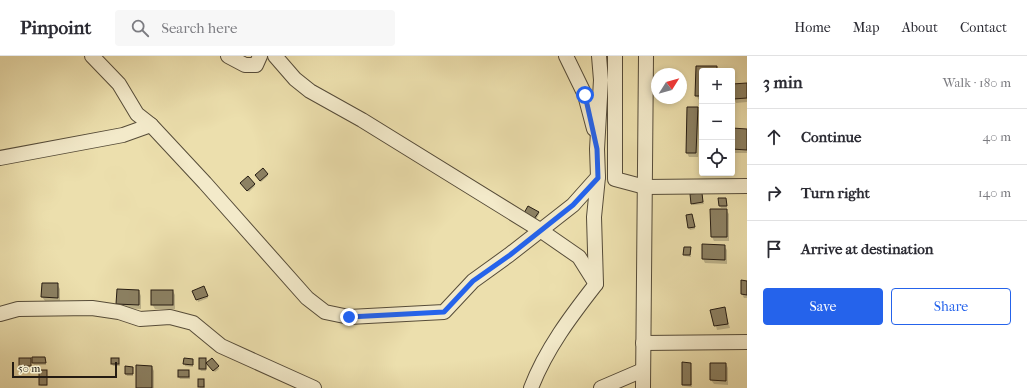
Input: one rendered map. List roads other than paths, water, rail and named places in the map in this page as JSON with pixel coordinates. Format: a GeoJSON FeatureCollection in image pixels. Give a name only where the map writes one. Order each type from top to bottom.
{"type":"FeatureCollection","features":[{"type":"Feature","properties":{"kind":"street"},"geometry":{"type":"LineString","coordinates":[[92,56],[119,84],[137,114],[151,125],[257,239],[307,298],[325,312],[349,317],[444,312],[473,281],[510,255],[573,205],[598,178]]}},
{"type":"Feature","properties":{"kind":"street"},"geometry":{"type":"LineString","coordinates":[[228,56],[245,65],[256,65],[260,56]]}},
{"type":"Feature","properties":{"kind":"street"},"geometry":{"type":"LineString","coordinates":[[275,56],[295,79],[310,91],[362,120],[540,230],[579,257],[596,284]]}},
{"type":"Feature","properties":{"kind":"street"},"geometry":{"type":"LineString","coordinates":[[566,56],[585,95],[597,149]]}},
{"type":"Feature","properties":{"kind":"street"},"geometry":{"type":"LineString","coordinates":[[531,388],[537,371],[566,322],[596,284],[594,217],[598,178],[597,149],[601,80],[599,56]]}},
{"type":"Feature","properties":{"kind":"street"},"geometry":{"type":"LineString","coordinates":[[615,56],[615,179],[645,187],[747,186]]}},
{"type":"Feature","properties":{"kind":"street"},"geometry":{"type":"LineString","coordinates":[[643,388],[646,56]]}},
{"type":"Feature","properties":{"kind":"street"},"geometry":{"type":"LineString","coordinates":[[0,158],[122,135],[151,125]]}},
{"type":"Feature","properties":{"kind":"street"},"geometry":{"type":"LineString","coordinates":[[0,314],[18,309],[92,308],[119,312],[140,319],[170,317],[193,323],[221,346],[314,388]]}},
{"type":"Feature","properties":{"kind":"street"},"geometry":{"type":"LineString","coordinates":[[643,343],[747,342]]}},
{"type":"Feature","properties":{"kind":"street"},"geometry":{"type":"LineString","coordinates":[[601,388],[643,370]]}}]}
